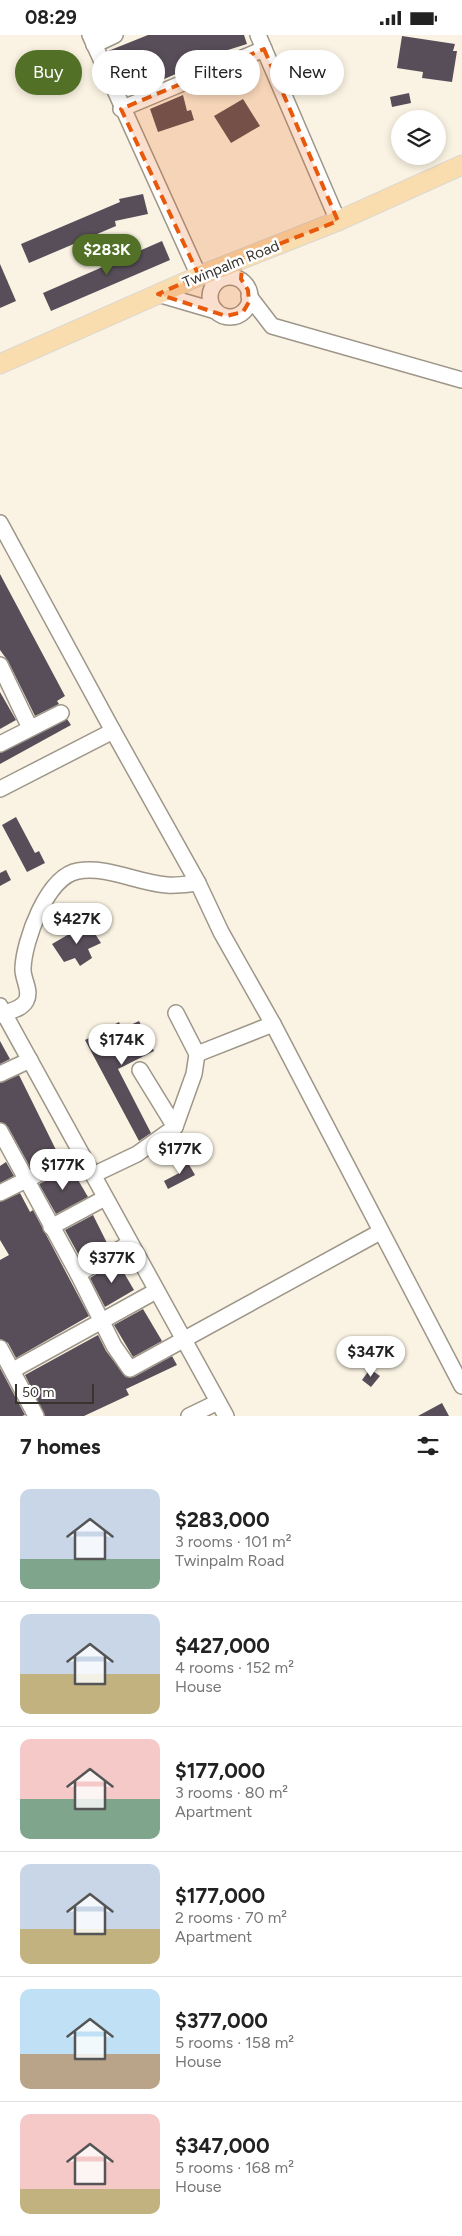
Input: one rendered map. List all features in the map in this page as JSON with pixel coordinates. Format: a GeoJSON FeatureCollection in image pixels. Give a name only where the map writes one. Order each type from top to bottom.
{"type":"FeatureCollection","features":[{"type":"Feature","properties":{"kind":"main road","name":"Twinpalm Road"},"geometry":{"type":"LineString","coordinates":[[0,364],[199,276],[338,221],[462,165]]}},
{"type":"Feature","properties":{"kind":"street"},"geometry":{"type":"LineString","coordinates":[[115,35],[92,40],[121,109],[199,276]]}},
{"type":"Feature","properties":{"kind":"street"},"geometry":{"type":"LineString","coordinates":[[121,109],[261,42],[338,221]]}},
{"type":"Feature","properties":{"kind":"street"},"geometry":{"type":"LineString","coordinates":[[240,280],[243,258]]}},
{"type":"Feature","properties":{"kind":"street"},"geometry":{"type":"LineString","coordinates":[[216,311],[210,295],[215,284],[229,277],[240,280],[246,285],[249,296],[272,326],[462,380]]}},
{"type":"Feature","properties":{"kind":"street"},"geometry":{"type":"LineString","coordinates":[[158,294],[216,311],[226,316],[243,312],[261,313]]}},
{"type":"Feature","properties":{"kind":"street"},"geometry":{"type":"LineString","coordinates":[[243,312],[249,296]]}},
{"type":"Feature","properties":{"kind":"street"},"geometry":{"type":"LineString","coordinates":[[0,523],[112,731],[198,883],[221,932],[273,1024],[462,1386]]}},
{"type":"Feature","properties":{"kind":"street"},"geometry":{"type":"LineString","coordinates":[[0,665],[30,728]]}},
{"type":"Feature","properties":{"kind":"street"},"geometry":{"type":"LineString","coordinates":[[0,744],[61,713]]}},
{"type":"Feature","properties":{"kind":"street"},"geometry":{"type":"LineString","coordinates":[[0,789],[112,731]]}},
{"type":"Feature","properties":{"kind":"street"},"geometry":{"type":"LineString","coordinates":[[198,883],[168,885],[98,870],[76,871],[62,878],[51,890],[26,945],[23,971],[28,991],[27,1000],[22,1007],[1,1011],[30,1060],[226,1416]]}},
{"type":"Feature","properties":{"kind":"street"},"geometry":{"type":"LineString","coordinates":[[93,1175],[136,1154],[175,1127],[194,1074],[197,1054],[176,1013]]}},
{"type":"Feature","properties":{"kind":"street"},"geometry":{"type":"LineString","coordinates":[[197,1054],[273,1024]]}},
{"type":"Feature","properties":{"kind":"street"},"geometry":{"type":"LineString","coordinates":[[0,1074],[30,1060]]}},
{"type":"Feature","properties":{"kind":"street"},"geometry":{"type":"LineString","coordinates":[[140,1069],[175,1127]]}},
{"type":"Feature","properties":{"kind":"street"},"geometry":{"type":"LineString","coordinates":[[0,1131],[114,1346],[130,1369],[380,1232]]}},
{"type":"Feature","properties":{"kind":"street"},"geometry":{"type":"LineString","coordinates":[[0,1193],[80,1153]]}},
{"type":"Feature","properties":{"kind":"street"},"geometry":{"type":"LineString","coordinates":[[51,1227],[105,1198]]}},
{"type":"Feature","properties":{"kind":"street"},"geometry":{"type":"LineString","coordinates":[[78,1275],[130,1243]]}},
{"type":"Feature","properties":{"kind":"street"},"geometry":{"type":"LineString","coordinates":[[13,1370],[156,1291]]}},
{"type":"Feature","properties":{"kind":"street"},"geometry":{"type":"LineString","coordinates":[[0,1348],[36,1416]]}},
{"type":"Feature","properties":{"kind":"street"},"geometry":{"type":"LineString","coordinates":[[190,1416],[218,1401]]}},
{"type":"Feature","properties":{"kind":"highlighted area"},"geometry":{"type":"Polygon","coordinates":[[[264,49],[338,221],[243,258],[241,279],[248,290],[249,302],[243,312],[226,316],[158,294],[199,276],[121,109],[264,49]]]}},
{"type":"Feature","properties":{"kind":"building"},"geometry":{"type":"Polygon","coordinates":[[[148,35],[244,35],[247,44],[228,50],[175,50],[175,74],[165,79],[165,50],[110,50],[148,35]]]}},
{"type":"Feature","properties":{"kind":"building"},"geometry":{"type":"Polygon","coordinates":[[[402,36],[455,44],[453,51],[457,51],[452,82],[422,78],[423,72],[397,68],[402,36]]]}},
{"type":"Feature","properties":{"kind":"building"},"geometry":{"type":"Polygon","coordinates":[[[409,93],[411,103],[392,107],[390,97],[409,93]]]}},
{"type":"Feature","properties":{"kind":"building"},"geometry":{"type":"Polygon","coordinates":[[[183,95],[187,111],[191,110],[194,120],[158,132],[150,109],[183,95]]]}},
{"type":"Feature","properties":{"kind":"building"},"geometry":{"type":"Polygon","coordinates":[[[243,99],[260,126],[231,143],[214,116],[243,99]]]}},
{"type":"Feature","properties":{"kind":"building"},"geometry":{"type":"Polygon","coordinates":[[[143,194],[148,214],[115,221],[116,226],[29,263],[21,244],[120,202],[119,199],[143,194]]]}},
{"type":"Feature","properties":{"kind":"building"},"geometry":{"type":"Polygon","coordinates":[[[162,241],[170,260],[51,311],[43,293],[162,241]]]}},
{"type":"Feature","properties":{"kind":"building"},"geometry":{"type":"Polygon","coordinates":[[[0,264],[16,301],[0,308],[0,264]]]}},
{"type":"Feature","properties":{"kind":"building"},"geometry":{"type":"Polygon","coordinates":[[[0,574],[65,696],[57,701],[59,704],[35,716],[8,661],[0,650],[0,574]]]}},
{"type":"Feature","properties":{"kind":"building"},"geometry":{"type":"Polygon","coordinates":[[[0,692],[16,720],[0,729],[0,692]]]}},
{"type":"Feature","properties":{"kind":"building"},"geometry":{"type":"Polygon","coordinates":[[[67,719],[71,725],[0,764],[0,753],[67,719]]]}},
{"type":"Feature","properties":{"kind":"building"},"geometry":{"type":"Polygon","coordinates":[[[16,817],[35,853],[39,851],[45,863],[27,872],[2,825],[16,817]]]}},
{"type":"Feature","properties":{"kind":"building"},"geometry":{"type":"Polygon","coordinates":[[[6,870],[11,880],[0,886],[0,873],[6,870]]]}},
{"type":"Feature","properties":{"kind":"building"},"geometry":{"type":"Polygon","coordinates":[[[88,923],[101,943],[88,949],[92,958],[80,966],[75,958],[64,962],[52,944],[88,923]]]}},
{"type":"Feature","properties":{"kind":"building"},"geometry":{"type":"Polygon","coordinates":[[[139,1021],[154,1051],[118,1069],[151,1133],[139,1141],[85,1040],[119,1022],[122,1029],[139,1021]]]}},
{"type":"Feature","properties":{"kind":"building"},"geometry":{"type":"Polygon","coordinates":[[[0,1041],[10,1059],[0,1064],[0,1041]]]}},
{"type":"Feature","properties":{"kind":"building"},"geometry":{"type":"Polygon","coordinates":[[[19,1075],[58,1154],[30,1167],[8,1127],[0,1122],[0,1083],[19,1075]]]}},
{"type":"Feature","properties":{"kind":"building"},"geometry":{"type":"Polygon","coordinates":[[[187,1161],[195,1175],[168,1189],[164,1181],[181,1172],[178,1165],[187,1161]]]}},
{"type":"Feature","properties":{"kind":"building"},"geometry":{"type":"Polygon","coordinates":[[[6,1162],[14,1176],[0,1183],[0,1166],[6,1162]]]}},
{"type":"Feature","properties":{"kind":"building"},"geometry":{"type":"Polygon","coordinates":[[[71,1168],[88,1197],[56,1214],[39,1184],[71,1168]]]}},
{"type":"Feature","properties":{"kind":"building"},"geometry":{"type":"Polygon","coordinates":[[[20,1193],[30,1212],[33,1210],[89,1316],[16,1358],[8,1343],[0,1339],[0,1260],[9,1255],[0,1240],[0,1202],[20,1193]]]}},
{"type":"Feature","properties":{"kind":"building"},"geometry":{"type":"Polygon","coordinates":[[[93,1215],[108,1245],[82,1261],[65,1230],[93,1215]]]}},
{"type":"Feature","properties":{"kind":"building"},"geometry":{"type":"Polygon","coordinates":[[[117,1261],[134,1290],[105,1307],[90,1278],[117,1261]]]}},
{"type":"Feature","properties":{"kind":"building"},"geometry":{"type":"Polygon","coordinates":[[[143,1309],[162,1341],[133,1357],[114,1325],[143,1309]]]}},
{"type":"Feature","properties":{"kind":"building"},"geometry":{"type":"Polygon","coordinates":[[[98,1335],[106,1351],[126,1377],[134,1377],[172,1356],[177,1365],[126,1389],[129,1395],[84,1416],[45,1416],[25,1375],[98,1335]]]}},
{"type":"Feature","properties":{"kind":"building"},"geometry":{"type":"Polygon","coordinates":[[[0,1368],[25,1415],[0,1416],[0,1368]]]}},
{"type":"Feature","properties":{"kind":"building"},"geometry":{"type":"Polygon","coordinates":[[[370,1369],[380,1376],[371,1387],[362,1380],[370,1369]]]}},
{"type":"Feature","properties":{"kind":"building"},"geometry":{"type":"Polygon","coordinates":[[[442,1403],[449,1416],[418,1416],[442,1403]]]}}]}
